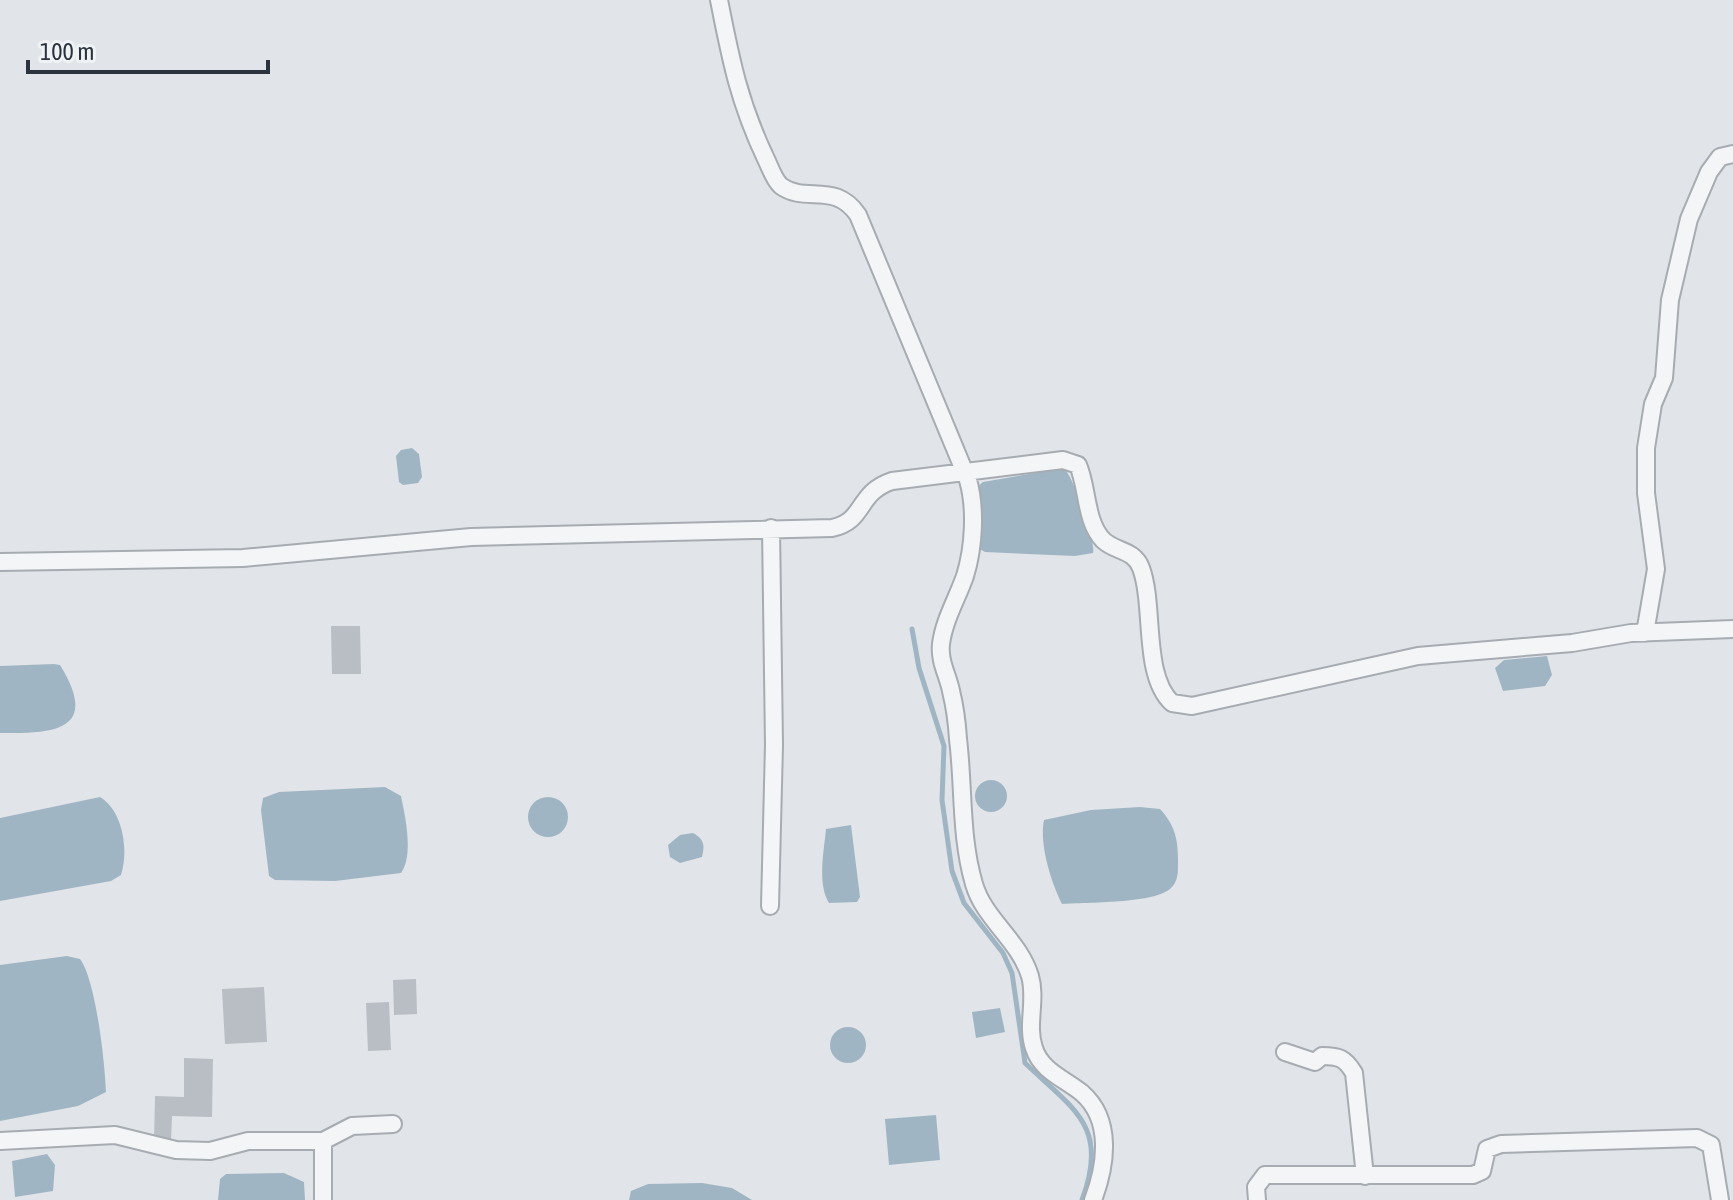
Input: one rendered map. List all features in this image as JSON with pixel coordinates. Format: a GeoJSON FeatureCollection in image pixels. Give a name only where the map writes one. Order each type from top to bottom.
{"type":"FeatureCollection","features":[{"type":"Feature","properties":{"kind":"street"},"geometry":{"type":"LineString","coordinates":[[719,0],[739,98],[778,183],[793,190],[839,197],[849,202],[858,215],[972,494],[972,537],[966,573],[945,626],[941,646],[958,739],[964,838],[976,893],[1012,939],[1030,976],[1034,1000],[1034,1048],[1053,1074],[1084,1094],[1098,1117],[1104,1136],[1104,1161],[1093,1200]]}},
{"type":"Feature","properties":{"kind":"street"},"geometry":{"type":"LineString","coordinates":[[1645,633],[1656,569],[1646,493],[1646,448],[1653,404],[1664,378],[1670,300],[1689,219],[1704,183],[1720,157],[1733,154]]}},
{"type":"Feature","properties":{"kind":"street"},"geometry":{"type":"LineString","coordinates":[[0,562],[243,558],[471,537],[844,525],[858,512],[870,491],[879,485],[911,477],[1045,460],[1072,461],[1078,465],[1098,532],[1104,541],[1126,551],[1141,566],[1160,689],[1172,703],[1204,704],[1418,656],[1581,642],[1645,633],[1733,629]]}},
{"type":"Feature","properties":{"kind":"street"},"geometry":{"type":"LineString","coordinates":[[770,906],[774,745],[771,528]]}},
{"type":"Feature","properties":{"kind":"street"},"geometry":{"type":"LineString","coordinates":[[1285,1052],[1315,1062],[1322,1056],[1340,1057],[1348,1062],[1354,1073],[1365,1176]]}},
{"type":"Feature","properties":{"kind":"street"},"geometry":{"type":"LineString","coordinates":[[0,1141],[115,1135],[176,1150],[210,1151],[248,1141],[323,1141],[352,1126],[393,1124]]}},
{"type":"Feature","properties":{"kind":"street"},"geometry":{"type":"LineString","coordinates":[[1257,1200],[1256,1187],[1265,1175],[1473,1175],[1482,1171],[1487,1149],[1501,1144],[1697,1138],[1711,1145],[1720,1200]]}},
{"type":"Feature","properties":{"kind":"street"},"geometry":{"type":"LineString","coordinates":[[323,1141],[323,1200]]}},
{"type":"Feature","properties":{"kind":"water"},"geometry":{"type":"Polygon","coordinates":[[[412,448],[419,454],[422,477],[418,483],[403,485],[399,482],[396,456],[401,450],[412,448]]]}},
{"type":"Feature","properties":{"kind":"water"},"geometry":{"type":"Polygon","coordinates":[[[1065,470],[1073,484],[1088,523],[1093,553],[1075,556],[985,552],[978,548],[977,487],[983,482],[1065,470]]]}},
{"type":"Feature","properties":{"kind":"water"},"geometry":{"type":"Polygon","coordinates":[[[1547,656],[1552,675],[1545,686],[1503,691],[1495,668],[1504,660],[1547,656]]]}},
{"type":"Feature","properties":{"kind":"water"},"geometry":{"type":"Polygon","coordinates":[[[60,665],[72,687],[75,704],[73,716],[52,729],[0,733],[0,666],[60,665]]]}},
{"type":"Feature","properties":{"kind":"water"},"geometry":{"type":"Polygon","coordinates":[[[991,780],[1003,784],[1007,796],[1003,808],[991,812],[979,808],[975,796],[979,784],[991,780]]]}},
{"type":"Feature","properties":{"kind":"water"},"geometry":{"type":"Polygon","coordinates":[[[385,787],[401,796],[405,814],[408,846],[401,873],[335,881],[275,880],[269,876],[261,810],[263,798],[279,792],[385,787]]]}},
{"type":"Feature","properties":{"kind":"water"},"geometry":{"type":"Polygon","coordinates":[[[100,797],[114,812],[122,832],[124,854],[121,875],[111,881],[0,901],[0,818],[100,797]]]}},
{"type":"Feature","properties":{"kind":"water"},"geometry":{"type":"Polygon","coordinates":[[[548,797],[562,803],[568,817],[562,831],[548,837],[534,831],[528,817],[534,803],[548,797]]]}},
{"type":"Feature","properties":{"kind":"water"},"geometry":{"type":"Polygon","coordinates":[[[1160,809],[1172,826],[1178,851],[1178,875],[1174,885],[1163,893],[1136,900],[1062,904],[1047,863],[1044,820],[1091,810],[1160,809]]]}},
{"type":"Feature","properties":{"kind":"water"},"geometry":{"type":"Polygon","coordinates":[[[851,825],[860,897],[857,902],[829,903],[822,877],[826,829],[851,825]]]}},
{"type":"Feature","properties":{"kind":"water"},"geometry":{"type":"Polygon","coordinates":[[[693,833],[703,843],[702,857],[680,863],[670,857],[668,845],[680,835],[693,833]]]}},
{"type":"Feature","properties":{"kind":"water"},"geometry":{"type":"Polygon","coordinates":[[[67,956],[80,959],[91,985],[102,1043],[106,1092],[78,1106],[0,1121],[0,965],[67,956]]]}},
{"type":"Feature","properties":{"kind":"water"},"geometry":{"type":"Polygon","coordinates":[[[1000,1008],[1005,1032],[976,1038],[972,1012],[1000,1008]]]}},
{"type":"Feature","properties":{"kind":"water"},"geometry":{"type":"Polygon","coordinates":[[[848,1027],[861,1032],[866,1045],[861,1058],[848,1063],[835,1058],[830,1045],[835,1032],[848,1027]]]}},
{"type":"Feature","properties":{"kind":"water"},"geometry":{"type":"Polygon","coordinates":[[[936,1115],[940,1160],[889,1165],[885,1119],[936,1115]]]}},
{"type":"Feature","properties":{"kind":"water"},"geometry":{"type":"Polygon","coordinates":[[[47,1154],[55,1165],[53,1191],[15,1197],[12,1161],[47,1154]]]}},
{"type":"Feature","properties":{"kind":"water"},"geometry":{"type":"Polygon","coordinates":[[[284,1173],[304,1182],[305,1200],[218,1200],[220,1179],[226,1174],[284,1173]]]}},
{"type":"Feature","properties":{"kind":"water"},"geometry":{"type":"Polygon","coordinates":[[[702,1183],[732,1188],[752,1200],[629,1200],[631,1191],[648,1184],[702,1183]]]}},
{"type":"Feature","properties":{"kind":"building"},"geometry":{"type":"Polygon","coordinates":[[[331,626],[360,626],[361,674],[332,674],[331,626]]]}},
{"type":"Feature","properties":{"kind":"building"},"geometry":{"type":"Polygon","coordinates":[[[416,979],[417,1014],[394,1015],[393,980],[416,979]]]}},
{"type":"Feature","properties":{"kind":"building"},"geometry":{"type":"Polygon","coordinates":[[[264,987],[267,1042],[225,1044],[222,989],[264,987]]]}},
{"type":"Feature","properties":{"kind":"building"},"geometry":{"type":"Polygon","coordinates":[[[389,1002],[391,1050],[368,1051],[366,1003],[389,1002]]]}},
{"type":"Feature","properties":{"kind":"building"},"geometry":{"type":"Polygon","coordinates":[[[184,1058],[213,1059],[212,1117],[172,1116],[171,1141],[154,1141],[155,1096],[184,1097],[184,1058]]]}},
{"type":"Feature","properties":{"kind":"waterway"},"geometry":{"type":"LineString","coordinates":[[912,629],[919,668],[944,746],[942,800],[952,871],[964,903],[1003,953],[1012,973],[1025,1063],[1072,1107],[1089,1136],[1092,1154],[1090,1175],[1082,1200]]}}]}
